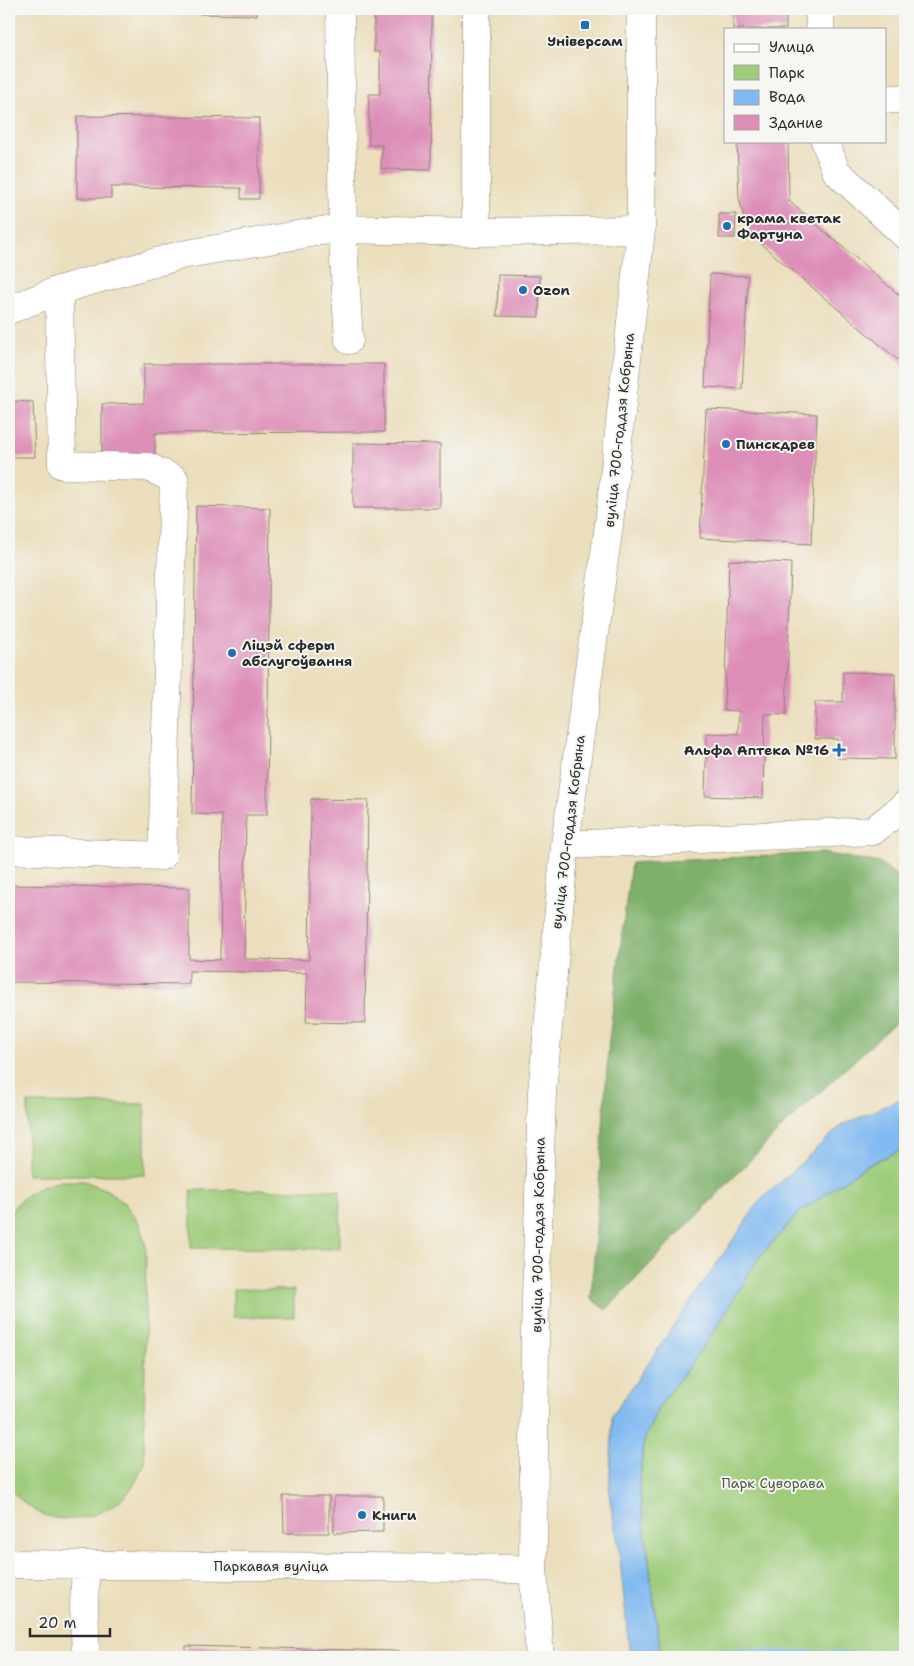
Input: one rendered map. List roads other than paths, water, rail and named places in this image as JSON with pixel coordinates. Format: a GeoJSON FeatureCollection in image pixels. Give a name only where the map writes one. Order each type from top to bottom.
{"type":"FeatureCollection","features":[{"type":"Feature","properties":{"kind":"street"},"geometry":{"type":"LineString","coordinates":[[340,9],[343,229],[349,340]]}},
{"type":"Feature","properties":{"kind":"street"},"geometry":{"type":"LineString","coordinates":[[476,9],[476,232]]}},
{"type":"Feature","properties":{"kind":"street","name":"вуліца 700-годдзя Кобрына"},"geometry":{"type":"LineString","coordinates":[[540,1657],[533,1570],[535,1332],[542,1092],[564,845],[609,524],[641,230],[641,9]]}},
{"type":"Feature","properties":{"kind":"street"},"geometry":{"type":"LineString","coordinates":[[820,9],[820,28]]}},
{"type":"Feature","properties":{"kind":"street"},"geometry":{"type":"LineString","coordinates":[[886,99],[905,99]]}},
{"type":"Feature","properties":{"kind":"street"},"geometry":{"type":"LineString","coordinates":[[825,142],[836,171],[905,235]]}},
{"type":"Feature","properties":{"kind":"street"},"geometry":{"type":"LineString","coordinates":[[9,310],[59,290],[180,255],[322,231],[343,229],[476,232],[641,230]]}},
{"type":"Feature","properties":{"kind":"street"},"geometry":{"type":"LineString","coordinates":[[9,850],[162,856],[174,479],[148,467],[62,465],[59,290]]}},
{"type":"Feature","properties":{"kind":"street"},"geometry":{"type":"LineString","coordinates":[[564,845],[873,831],[905,805]]}},
{"type":"Feature","properties":{"kind":"street","name":"Паркавая вуліца"},"geometry":{"type":"LineString","coordinates":[[9,1564],[533,1570]]}},
{"type":"Feature","properties":{"kind":"street"},"geometry":{"type":"LineString","coordinates":[[86,1565],[84,1605],[86,1657]]}},
{"type":"Feature","properties":{"kind":"water"},"geometry":{"type":"Polygon","coordinates":[[[905,1097],[905,1148],[867,1165],[800,1212],[759,1257],[717,1327],[657,1410],[644,1441],[639,1484],[661,1657],[630,1657],[619,1549],[609,1494],[612,1416],[759,1202],[842,1125],[905,1097]]]}},
{"type":"Feature","properties":{"kind":"waterway"},"geometry":{"type":"LineString","coordinates":[[714,1652],[905,1657]]}},
{"type":"Feature","properties":{"kind":"place","name":"Універсам"},"geometry":{"type":"Point","coordinates":[585,25]}},
{"type":"Feature","properties":{"kind":"place","name":"крама кветак Фартуна"},"geometry":{"type":"Point","coordinates":[727,226]}},
{"type":"Feature","properties":{"kind":"place","name":"Ozon"},"geometry":{"type":"Point","coordinates":[523,290]}},
{"type":"Feature","properties":{"kind":"place","name":"Пинскдрев"},"geometry":{"type":"Point","coordinates":[726,444]}},
{"type":"Feature","properties":{"kind":"place","name":"Ліцэй сферы абслугоўвання"},"geometry":{"type":"Point","coordinates":[232,653]}},
{"type":"Feature","properties":{"kind":"place","name":"Альфа Аптека №16"},"geometry":{"type":"Point","coordinates":[839,750]}},
{"type":"Feature","properties":{"kind":"place","name":"Книги"},"geometry":{"type":"Point","coordinates":[362,1515]}},
{"type":"Feature","properties":{"kind":"park label","name":"Парк Суворава"},"geometry":{"type":"Point","coordinates":[773,1483]}}]}
